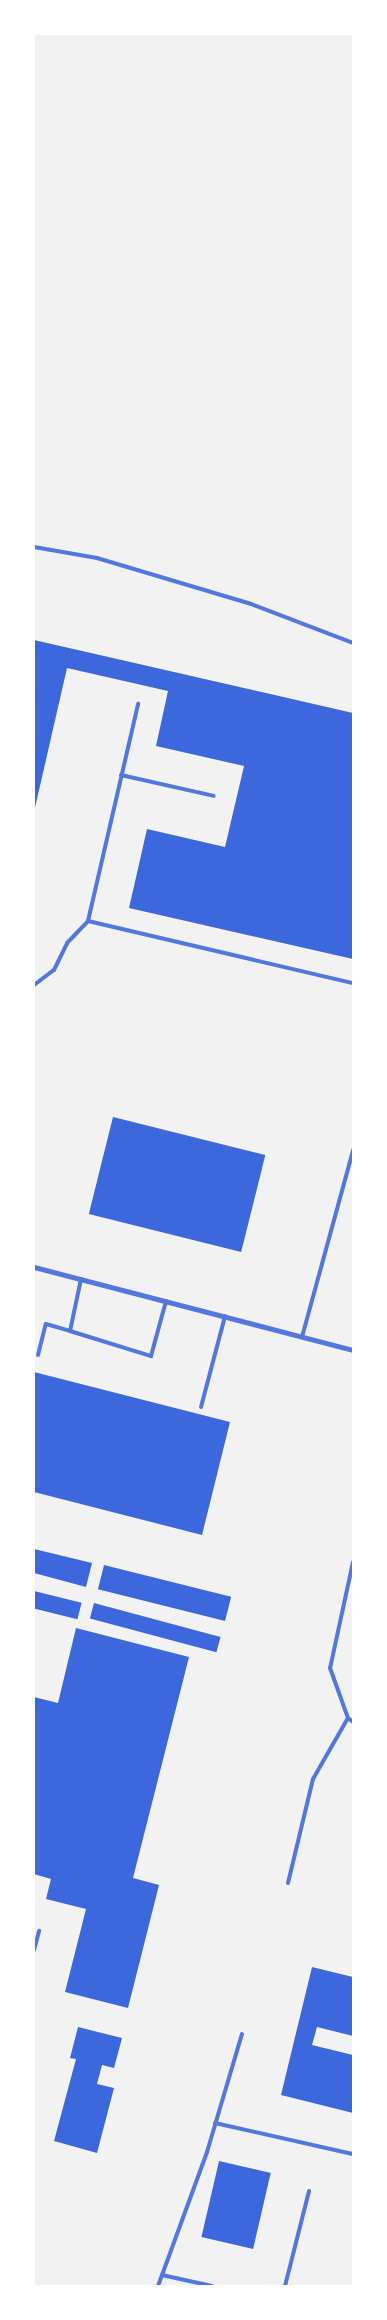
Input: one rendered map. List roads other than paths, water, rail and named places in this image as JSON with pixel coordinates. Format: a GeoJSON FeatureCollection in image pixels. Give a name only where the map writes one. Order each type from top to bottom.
{"type":"FeatureCollection","features":[{"type":"Feature","properties":{"kind":"street"},"geometry":{"type":"LineString","coordinates":[[34,1267],[353,1350]]}},
{"type":"Feature","properties":{"kind":"lane"},"geometry":{"type":"LineString","coordinates":[[34,547],[97,558],[252,604],[353,643]]}},
{"type":"Feature","properties":{"kind":"lane"},"geometry":{"type":"LineString","coordinates":[[34,985],[54,970],[67,943],[88,921],[138,704]]}},
{"type":"Feature","properties":{"kind":"lane"},"geometry":{"type":"LineString","coordinates":[[122,775],[214,796]]}},
{"type":"Feature","properties":{"kind":"lane"},"geometry":{"type":"LineString","coordinates":[[88,921],[353,983]]}},
{"type":"Feature","properties":{"kind":"lane"},"geometry":{"type":"LineString","coordinates":[[302,1337],[353,1150]]}},
{"type":"Feature","properties":{"kind":"lane"},"geometry":{"type":"LineString","coordinates":[[70,1331],[81,1279]]}},
{"type":"Feature","properties":{"kind":"lane"},"geometry":{"type":"LineString","coordinates":[[38,1355],[46,1324],[151,1356],[166,1300]]}},
{"type":"Feature","properties":{"kind":"lane"},"geometry":{"type":"LineString","coordinates":[[201,1406],[226,1316]]}},
{"type":"Feature","properties":{"kind":"lane"},"geometry":{"type":"LineString","coordinates":[[353,1562],[330,1668],[348,1718],[353,1722]]}},
{"type":"Feature","properties":{"kind":"lane"},"geometry":{"type":"LineString","coordinates":[[288,1883],[312,1779],[348,1718]]}},
{"type":"Feature","properties":{"kind":"lane"},"geometry":{"type":"LineString","coordinates":[[34,1950],[39,1931]]}},
{"type":"Feature","properties":{"kind":"lane"},"geometry":{"type":"LineString","coordinates":[[158,2286],[216,2123],[242,2034]]}},
{"type":"Feature","properties":{"kind":"lane"},"geometry":{"type":"LineString","coordinates":[[216,2123],[353,2154]]}},
{"type":"Feature","properties":{"kind":"lane"},"geometry":{"type":"LineString","coordinates":[[285,2286],[309,2191]]}},
{"type":"Feature","properties":{"kind":"lane"},"geometry":{"type":"LineString","coordinates":[[162,2275],[212,2286]]}}]}
